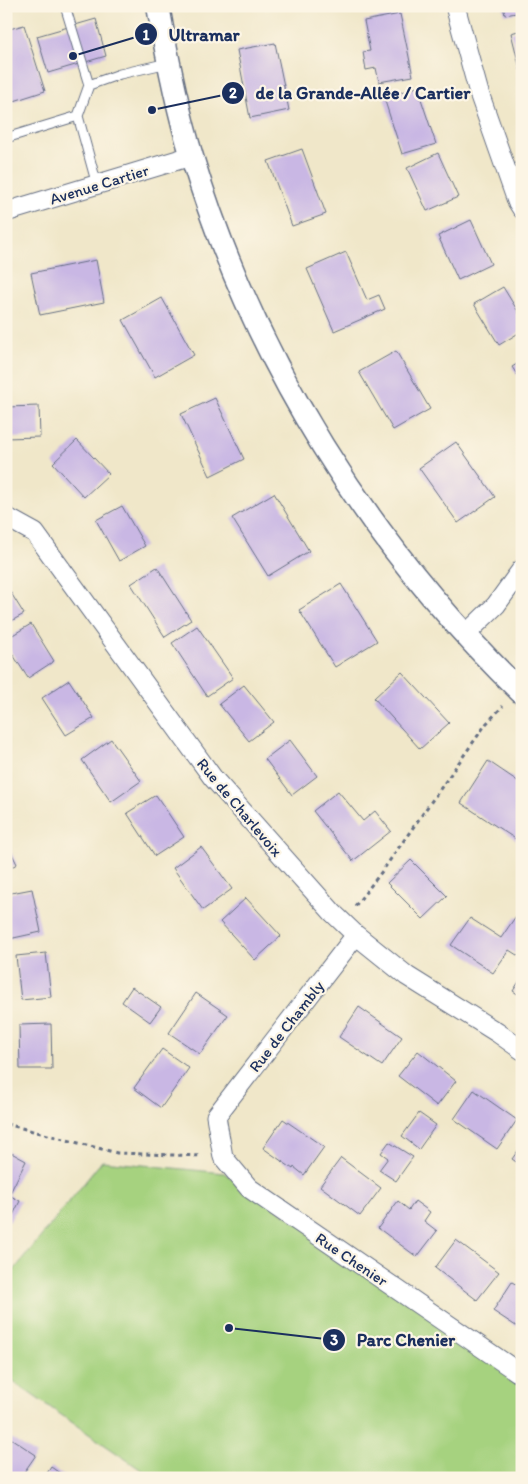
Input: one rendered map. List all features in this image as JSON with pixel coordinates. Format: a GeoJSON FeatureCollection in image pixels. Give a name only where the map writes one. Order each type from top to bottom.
{"type":"FeatureCollection","features":[{"type":"Feature","properties":{"kind":"street"},"geometry":{"type":"LineString","coordinates":[[158,6],[178,109],[191,156],[221,243],[269,350],[306,419],[349,488],[384,538],[465,635],[522,693]]}},
{"type":"Feature","properties":{"kind":"street"},"geometry":{"type":"LineString","coordinates":[[455,6],[479,93],[517,201],[522,209]]}},
{"type":"Feature","properties":{"kind":"street","name":"Avenue Cartier"},"geometry":{"type":"LineString","coordinates":[[6,212],[191,156]]}},
{"type":"Feature","properties":{"kind":"street","name":"Rue de Charlevoix"},"geometry":{"type":"LineString","coordinates":[[6,517],[35,533],[213,778],[326,906],[356,935],[407,976],[522,1050]]}},
{"type":"Feature","properties":{"kind":"street"},"geometry":{"type":"LineString","coordinates":[[465,635],[496,605],[522,568]]}},
{"type":"Feature","properties":{"kind":"street","name":"Rue de Chambly"},"geometry":{"type":"LineString","coordinates":[[223,1157],[216,1116],[356,935]]}},
{"type":"Feature","properties":{"kind":"street","name":"Rue Chenier"},"geometry":{"type":"LineString","coordinates":[[223,1157],[249,1188],[522,1375]]}},
{"type":"Feature","properties":{"kind":"lane"},"geometry":{"type":"LineString","coordinates":[[64,6],[89,85],[78,116],[97,184]]}},
{"type":"Feature","properties":{"kind":"lane"},"geometry":{"type":"LineString","coordinates":[[89,85],[120,74],[169,63]]}},
{"type":"Feature","properties":{"kind":"lane"},"geometry":{"type":"LineString","coordinates":[[6,138],[78,116]]}},
{"type":"Feature","properties":{"kind":"path"},"geometry":{"type":"LineString","coordinates":[[355,907],[486,724],[500,709]]}},
{"type":"Feature","properties":{"kind":"path"},"geometry":{"type":"LineString","coordinates":[[6,1124],[117,1154],[223,1157]]}},
{"type":"Feature","properties":{"kind":"green space"},"geometry":{"type":"Polygon","coordinates":[[[102,1161],[224,1173],[522,1376],[522,1478],[153,1478],[6,1377],[6,1280],[102,1161]]]}},
{"type":"Feature","properties":{"kind":"building"},"geometry":{"type":"Polygon","coordinates":[[[503,6],[522,6],[522,12],[505,15],[503,6]]]}},
{"type":"Feature","properties":{"kind":"building"},"geometry":{"type":"Polygon","coordinates":[[[400,14],[413,76],[379,82],[376,68],[366,70],[363,52],[370,51],[364,21],[400,14]]]}},
{"type":"Feature","properties":{"kind":"building"},"geometry":{"type":"Polygon","coordinates":[[[96,19],[106,56],[48,73],[37,36],[96,19]]]}},
{"type":"Feature","properties":{"kind":"building"},"geometry":{"type":"Polygon","coordinates":[[[24,25],[45,91],[11,102],[6,85],[6,30],[24,25]]]}},
{"type":"Feature","properties":{"kind":"building"},"geometry":{"type":"Polygon","coordinates":[[[522,30],[522,73],[521,73],[511,33],[522,30]]]}},
{"type":"Feature","properties":{"kind":"building"},"geometry":{"type":"Polygon","coordinates":[[[275,43],[289,110],[250,118],[237,50],[275,43]]]}},
{"type":"Feature","properties":{"kind":"building"},"geometry":{"type":"Polygon","coordinates":[[[417,87],[436,144],[402,154],[384,98],[417,87]]]}},
{"type":"Feature","properties":{"kind":"building"},"geometry":{"type":"Polygon","coordinates":[[[302,149],[326,214],[292,226],[268,161],[302,149]]]}},
{"type":"Feature","properties":{"kind":"building"},"geometry":{"type":"Polygon","coordinates":[[[438,153],[458,197],[427,211],[407,168],[438,153]]]}},
{"type":"Feature","properties":{"kind":"building"},"geometry":{"type":"Polygon","coordinates":[[[471,220],[491,264],[458,280],[438,236],[471,220]]]}},
{"type":"Feature","properties":{"kind":"building"},"geometry":{"type":"Polygon","coordinates":[[[346,252],[367,300],[379,295],[385,309],[334,331],[307,269],[346,252]]]}},
{"type":"Feature","properties":{"kind":"building"},"geometry":{"type":"Polygon","coordinates":[[[96,260],[104,302],[40,315],[31,273],[96,260]]]}},
{"type":"Feature","properties":{"kind":"building"},"geometry":{"type":"Polygon","coordinates":[[[503,287],[522,318],[522,331],[499,345],[474,304],[503,287]]]}},
{"type":"Feature","properties":{"kind":"building"},"geometry":{"type":"Polygon","coordinates":[[[162,298],[194,355],[155,377],[123,320],[162,298]]]}},
{"type":"Feature","properties":{"kind":"building"},"geometry":{"type":"Polygon","coordinates":[[[396,351],[430,409],[393,430],[359,372],[396,351]]]}},
{"type":"Feature","properties":{"kind":"building"},"geometry":{"type":"Polygon","coordinates":[[[522,361],[522,382],[512,367],[522,361]]]}},
{"type":"Feature","properties":{"kind":"building"},"geometry":{"type":"Polygon","coordinates":[[[215,398],[244,459],[210,476],[181,414],[215,398]]]}},
{"type":"Feature","properties":{"kind":"building"},"geometry":{"type":"Polygon","coordinates":[[[39,406],[40,437],[6,438],[6,407],[39,406]]]}},
{"type":"Feature","properties":{"kind":"building"},"geometry":{"type":"Polygon","coordinates":[[[77,440],[109,474],[84,497],[53,463],[77,440]]]}},
{"type":"Feature","properties":{"kind":"building"},"geometry":{"type":"Polygon","coordinates":[[[456,442],[495,497],[458,523],[419,468],[456,442]]]}},
{"type":"Feature","properties":{"kind":"building"},"geometry":{"type":"Polygon","coordinates":[[[274,493],[309,551],[268,576],[232,518],[274,493]]]}},
{"type":"Feature","properties":{"kind":"building"},"geometry":{"type":"Polygon","coordinates":[[[122,506],[145,546],[119,561],[96,520],[122,506]]]}},
{"type":"Feature","properties":{"kind":"building"},"geometry":{"type":"Polygon","coordinates":[[[157,567],[191,620],[165,637],[131,584],[157,567]]]}},
{"type":"Feature","properties":{"kind":"building"},"geometry":{"type":"Polygon","coordinates":[[[341,584],[377,641],[335,667],[299,610],[341,584]]]}},
{"type":"Feature","properties":{"kind":"building"},"geometry":{"type":"Polygon","coordinates":[[[6,585],[24,614],[6,624],[6,585]]]}},
{"type":"Feature","properties":{"kind":"building"},"geometry":{"type":"Polygon","coordinates":[[[31,624],[54,661],[28,678],[6,644],[6,639],[31,624]]]}},
{"type":"Feature","properties":{"kind":"building"},"geometry":{"type":"Polygon","coordinates":[[[197,626],[233,678],[207,696],[172,643],[197,626]]]}},
{"type":"Feature","properties":{"kind":"building"},"geometry":{"type":"Polygon","coordinates":[[[402,672],[449,723],[420,749],[374,698],[402,672]]]}},
{"type":"Feature","properties":{"kind":"building"},"geometry":{"type":"Polygon","coordinates":[[[69,680],[94,718],[66,735],[42,698],[69,680]]]}},
{"type":"Feature","properties":{"kind":"building"},"geometry":{"type":"Polygon","coordinates":[[[244,685],[274,722],[249,741],[219,704],[244,685]]]}},
{"type":"Feature","properties":{"kind":"building"},"geometry":{"type":"Polygon","coordinates":[[[111,739],[141,781],[111,802],[82,760],[111,739]]]}},
{"type":"Feature","properties":{"kind":"building"},"geometry":{"type":"Polygon","coordinates":[[[290,740],[317,776],[292,795],[265,759],[290,740]]]}},
{"type":"Feature","properties":{"kind":"building"},"geometry":{"type":"Polygon","coordinates":[[[488,761],[522,784],[522,834],[517,840],[461,803],[488,761]]]}},
{"type":"Feature","properties":{"kind":"building"},"geometry":{"type":"Polygon","coordinates":[[[338,791],[363,821],[375,811],[391,831],[353,861],[313,811],[338,791]]]}},
{"type":"Feature","properties":{"kind":"building"},"geometry":{"type":"Polygon","coordinates":[[[156,795],[184,837],[155,856],[127,813],[156,795]]]}},
{"type":"Feature","properties":{"kind":"building"},"geometry":{"type":"Polygon","coordinates":[[[6,842],[17,864],[6,870],[6,842]]]}},
{"type":"Feature","properties":{"kind":"building"},"geometry":{"type":"Polygon","coordinates":[[[201,847],[232,889],[203,910],[173,868],[201,847]]]}},
{"type":"Feature","properties":{"kind":"building"},"geometry":{"type":"Polygon","coordinates":[[[411,860],[447,896],[423,919],[387,883],[411,860]]]}},
{"type":"Feature","properties":{"kind":"building"},"geometry":{"type":"Polygon","coordinates":[[[32,889],[41,932],[9,939],[6,923],[6,894],[32,889]]]}},
{"type":"Feature","properties":{"kind":"building"},"geometry":{"type":"Polygon","coordinates":[[[246,898],[281,936],[255,960],[220,922],[246,898]]]}},
{"type":"Feature","properties":{"kind":"building"},"geometry":{"type":"Polygon","coordinates":[[[516,916],[522,920],[522,955],[520,957],[509,950],[493,973],[451,945],[470,918],[501,938],[516,916]]]}},
{"type":"Feature","properties":{"kind":"building"},"geometry":{"type":"Polygon","coordinates":[[[46,953],[51,997],[21,1000],[16,956],[46,953]]]}},
{"type":"Feature","properties":{"kind":"building"},"geometry":{"type":"Polygon","coordinates":[[[522,977],[522,997],[513,991],[522,977]]]}},
{"type":"Feature","properties":{"kind":"building"},"geometry":{"type":"Polygon","coordinates":[[[132,987],[161,1007],[150,1022],[122,1002],[132,987]]]}},
{"type":"Feature","properties":{"kind":"building"},"geometry":{"type":"Polygon","coordinates":[[[196,993],[228,1015],[200,1054],[169,1033],[196,993]]]}},
{"type":"Feature","properties":{"kind":"building"},"geometry":{"type":"Polygon","coordinates":[[[359,1007],[402,1037],[382,1066],[339,1037],[359,1007]]]}},
{"type":"Feature","properties":{"kind":"building"},"geometry":{"type":"Polygon","coordinates":[[[51,1024],[52,1069],[20,1069],[19,1025],[51,1024]]]}},
{"type":"Feature","properties":{"kind":"building"},"geometry":{"type":"Polygon","coordinates":[[[162,1049],[189,1068],[161,1108],[134,1088],[162,1049]]]}},
{"type":"Feature","properties":{"kind":"building"},"geometry":{"type":"Polygon","coordinates":[[[418,1051],[456,1081],[437,1106],[398,1076],[418,1051]]]}},
{"type":"Feature","properties":{"kind":"building"},"geometry":{"type":"Polygon","coordinates":[[[474,1090],[517,1120],[497,1149],[454,1119],[474,1090]]]}},
{"type":"Feature","properties":{"kind":"building"},"geometry":{"type":"Polygon","coordinates":[[[419,1113],[436,1125],[419,1149],[402,1136],[419,1113]]]}},
{"type":"Feature","properties":{"kind":"building"},"geometry":{"type":"Polygon","coordinates":[[[283,1119],[324,1147],[304,1175],[263,1148],[283,1119]]]}},
{"type":"Feature","properties":{"kind":"building"},"geometry":{"type":"Polygon","coordinates":[[[389,1142],[413,1157],[396,1181],[379,1170],[388,1158],[381,1153],[389,1142]]]}},
{"type":"Feature","properties":{"kind":"building"},"geometry":{"type":"Polygon","coordinates":[[[522,1145],[522,1166],[512,1159],[522,1145]]]}},
{"type":"Feature","properties":{"kind":"building"},"geometry":{"type":"Polygon","coordinates":[[[6,1150],[26,1161],[9,1195],[20,1201],[10,1221],[6,1220],[6,1150]]]}},
{"type":"Feature","properties":{"kind":"building"},"geometry":{"type":"Polygon","coordinates":[[[341,1158],[381,1188],[360,1216],[320,1186],[341,1158]]]}},
{"type":"Feature","properties":{"kind":"building"},"geometry":{"type":"Polygon","coordinates":[[[398,1201],[409,1210],[415,1201],[430,1212],[424,1221],[437,1231],[417,1257],[378,1228],[398,1201]]]}},
{"type":"Feature","properties":{"kind":"building"},"geometry":{"type":"Polygon","coordinates":[[[456,1240],[499,1272],[477,1300],[435,1268],[456,1240]]]}},
{"type":"Feature","properties":{"kind":"building"},"geometry":{"type":"Polygon","coordinates":[[[512,1282],[522,1288],[522,1330],[493,1311],[512,1282]]]}},
{"type":"Feature","properties":{"kind":"building"},"geometry":{"type":"Polygon","coordinates":[[[6,1435],[36,1455],[20,1478],[12,1478],[6,1474],[6,1435]]]}},
{"type":"Feature","properties":{"kind":"building"},"geometry":{"type":"Polygon","coordinates":[[[51,1467],[67,1478],[44,1478],[51,1467]]]}},
{"type":"Feature","properties":{"kind":"place","name":"Ultramar"},"geometry":{"type":"Point","coordinates":[73,56]}},
{"type":"Feature","properties":{"kind":"place","name":"de la Grande-Allée / Cartier"},"geometry":{"type":"Point","coordinates":[152,110]}},
{"type":"Feature","properties":{"kind":"place","name":"Parc Chenier"},"geometry":{"type":"Point","coordinates":[229,1328]}}]}
